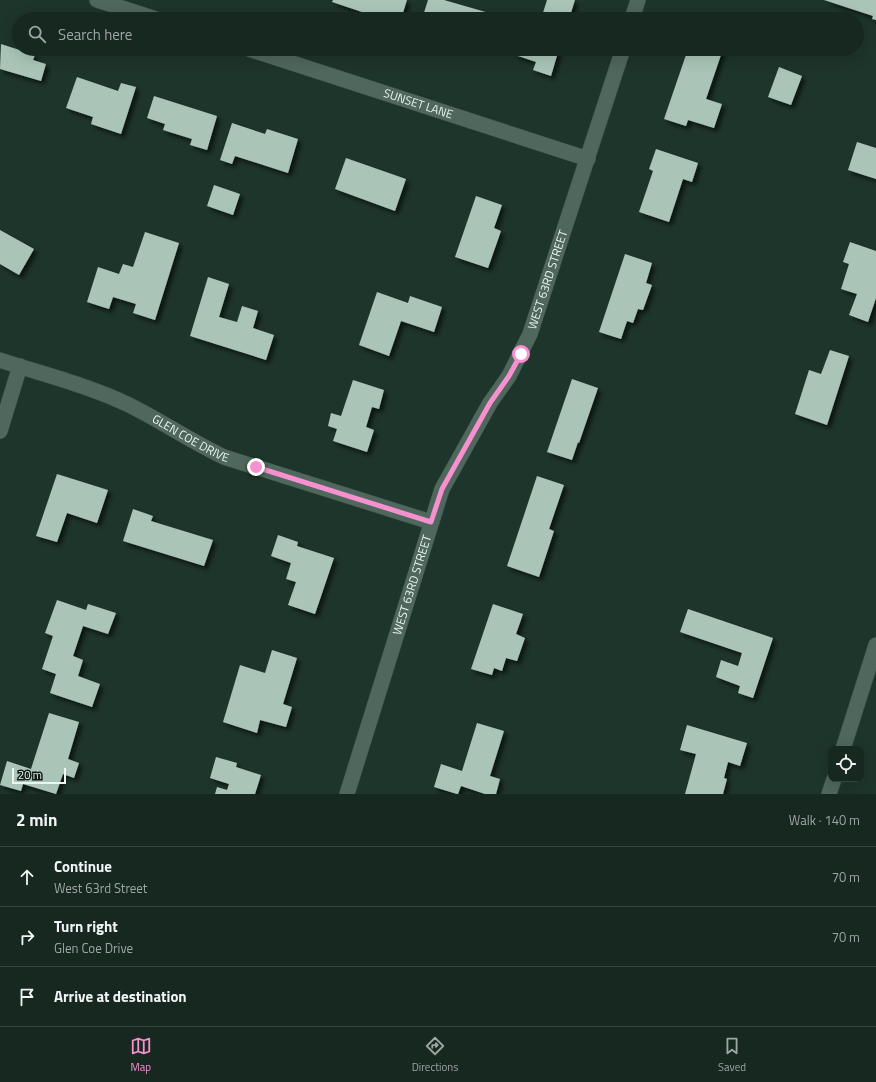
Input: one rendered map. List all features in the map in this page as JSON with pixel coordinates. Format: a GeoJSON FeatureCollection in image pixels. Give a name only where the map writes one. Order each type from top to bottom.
{"type":"FeatureCollection","features":[{"type":"Feature","properties":{"kind":"street"},"geometry":{"type":"LineString","coordinates":[[98,0],[135,12]]}},
{"type":"Feature","properties":{"kind":"street"},"geometry":{"type":"LineString","coordinates":[[634,12],[638,0]]}},
{"type":"Feature","properties":{"kind":"street","name":"SUNSET LANE"},"geometry":{"type":"LineString","coordinates":[[271,56],[588,159]]}},
{"type":"Feature","properties":{"kind":"street","name":"WEST 63RD STREET"},"geometry":{"type":"LineString","coordinates":[[347,794],[442,489],[490,403],[509,376],[530,334],[621,56]]}},
{"type":"Feature","properties":{"kind":"street","name":"GLEN COE DRIVE"},"geometry":{"type":"LineString","coordinates":[[0,360],[94,390],[119,400],[224,457],[431,522]]}},
{"type":"Feature","properties":{"kind":"street"},"geometry":{"type":"LineString","coordinates":[[0,431],[20,366]]}},
{"type":"Feature","properties":{"kind":"street"},"geometry":{"type":"LineString","coordinates":[[844,746],[876,645]]}},
{"type":"Feature","properties":{"kind":"street"},"geometry":{"type":"LineString","coordinates":[[829,794],[833,782]]}},
{"type":"Feature","properties":{"kind":"building"},"geometry":{"type":"Polygon","coordinates":[[[333,0],[407,0],[403,12],[362,12],[332,2],[333,0]]]}},
{"type":"Feature","properties":{"kind":"building"},"geometry":{"type":"Polygon","coordinates":[[[428,0],[444,0],[486,12],[424,12],[428,0]]]}},
{"type":"Feature","properties":{"kind":"building"},"geometry":{"type":"Polygon","coordinates":[[[547,0],[575,0],[571,12],[543,12],[547,0]]]}},
{"type":"Feature","properties":{"kind":"building"},"geometry":{"type":"Polygon","coordinates":[[[824,0],[876,0],[876,20],[872,19],[873,16],[824,0]]]}},
{"type":"Feature","properties":{"kind":"building"},"geometry":{"type":"Polygon","coordinates":[[[1,44],[12,48],[12,56],[35,56],[33,60],[46,64],[41,81],[0,69],[1,44]]]}},
{"type":"Feature","properties":{"kind":"building"},"geometry":{"type":"Polygon","coordinates":[[[518,56],[557,56],[551,76],[533,70],[536,62],[518,56]]]}},
{"type":"Feature","properties":{"kind":"building"},"geometry":{"type":"Polygon","coordinates":[[[686,56],[721,56],[706,99],[722,104],[714,128],[688,120],[686,126],[664,119],[686,56]]]}},
{"type":"Feature","properties":{"kind":"building"},"geometry":{"type":"Polygon","coordinates":[[[779,67],[802,76],[791,105],[768,97],[779,67]]]}},
{"type":"Feature","properties":{"kind":"building"},"geometry":{"type":"Polygon","coordinates":[[[77,77],[118,91],[121,83],[136,87],[121,134],[91,124],[93,117],[66,108],[77,77]]]}},
{"type":"Feature","properties":{"kind":"building"},"geometry":{"type":"Polygon","coordinates":[[[154,96],[217,116],[207,150],[190,145],[192,139],[163,130],[165,124],[147,118],[154,96]]]}},
{"type":"Feature","properties":{"kind":"building"},"geometry":{"type":"Polygon","coordinates":[[[232,123],[265,134],[267,129],[298,139],[288,173],[235,156],[232,164],[220,160],[232,123]]]}},
{"type":"Feature","properties":{"kind":"building"},"geometry":{"type":"Polygon","coordinates":[[[857,142],[876,148],[876,179],[848,170],[857,142]]]}},
{"type":"Feature","properties":{"kind":"building"},"geometry":{"type":"Polygon","coordinates":[[[656,149],[698,163],[692,182],[683,179],[669,222],[639,212],[653,171],[649,169],[656,149]]]}},
{"type":"Feature","properties":{"kind":"building"},"geometry":{"type":"Polygon","coordinates":[[[346,158],[406,179],[395,211],[335,189],[346,158]]]}},
{"type":"Feature","properties":{"kind":"building"},"geometry":{"type":"Polygon","coordinates":[[[214,185],[240,194],[233,215],[207,206],[214,185]]]}},
{"type":"Feature","properties":{"kind":"building"},"geometry":{"type":"Polygon","coordinates":[[[476,196],[502,205],[494,228],[501,231],[488,268],[455,257],[476,196]]]}},
{"type":"Feature","properties":{"kind":"building"},"geometry":{"type":"Polygon","coordinates":[[[0,230],[34,249],[19,275],[0,264],[0,230]]]}},
{"type":"Feature","properties":{"kind":"building"},"geometry":{"type":"Polygon","coordinates":[[[145,232],[179,243],[155,320],[133,313],[136,304],[113,297],[109,309],[87,302],[98,267],[119,274],[123,264],[133,267],[145,232]]]}},
{"type":"Feature","properties":{"kind":"building"},"geometry":{"type":"Polygon","coordinates":[[[850,242],[876,251],[876,298],[868,322],[849,315],[857,294],[841,289],[849,264],[843,262],[850,242]]]}},
{"type":"Feature","properties":{"kind":"building"},"geometry":{"type":"Polygon","coordinates":[[[625,254],[652,263],[646,283],[652,285],[643,310],[638,309],[633,323],[627,321],[621,339],[599,332],[625,254]]]}},
{"type":"Feature","properties":{"kind":"building"},"geometry":{"type":"Polygon","coordinates":[[[208,277],[229,284],[219,317],[237,322],[242,306],[258,311],[253,328],[274,335],[266,360],[190,336],[208,277]]]}},
{"type":"Feature","properties":{"kind":"building"},"geometry":{"type":"Polygon","coordinates":[[[377,292],[408,303],[410,296],[442,307],[434,332],[401,321],[389,356],[359,345],[377,292]]]}},
{"type":"Feature","properties":{"kind":"building"},"geometry":{"type":"Polygon","coordinates":[[[830,350],[849,356],[827,425],[795,414],[809,370],[821,374],[830,350]]]}},
{"type":"Feature","properties":{"kind":"building"},"geometry":{"type":"Polygon","coordinates":[[[572,379],[598,388],[572,460],[547,452],[572,379]]]}},
{"type":"Feature","properties":{"kind":"building"},"geometry":{"type":"Polygon","coordinates":[[[353,380],[384,390],[379,409],[372,407],[366,427],[374,430],[367,452],[333,441],[337,429],[328,426],[331,413],[341,416],[353,380]]]}},
{"type":"Feature","properties":{"kind":"building"},"geometry":{"type":"Polygon","coordinates":[[[57,474],[108,490],[97,523],[67,513],[57,542],[36,536],[57,474]]]}},
{"type":"Feature","properties":{"kind":"building"},"geometry":{"type":"Polygon","coordinates":[[[537,476],[564,485],[549,529],[554,531],[539,577],[507,566],[537,476]]]}},
{"type":"Feature","properties":{"kind":"building"},"geometry":{"type":"Polygon","coordinates":[[[133,509],[153,516],[151,521],[213,540],[204,566],[123,541],[133,509]]]}},
{"type":"Feature","properties":{"kind":"building"},"geometry":{"type":"Polygon","coordinates":[[[278,535],[298,542],[297,546],[334,558],[315,614],[288,605],[296,582],[286,579],[291,563],[271,556],[278,535]]]}},
{"type":"Feature","properties":{"kind":"building"},"geometry":{"type":"Polygon","coordinates":[[[57,600],[86,610],[88,604],[116,613],[108,634],[83,626],[73,656],[83,660],[78,676],[100,684],[92,707],[50,693],[56,674],[42,669],[53,636],[45,633],[57,600]]]}},
{"type":"Feature","properties":{"kind":"building"},"geometry":{"type":"Polygon","coordinates":[[[493,604],[523,614],[516,634],[525,638],[517,661],[506,658],[502,671],[494,668],[492,675],[471,669],[493,604]]]}},
{"type":"Feature","properties":{"kind":"building"},"geometry":{"type":"Polygon","coordinates":[[[688,609],[773,638],[753,698],[738,693],[740,686],[716,677],[721,660],[738,666],[742,653],[680,632],[688,609]]]}},
{"type":"Feature","properties":{"kind":"building"},"geometry":{"type":"Polygon","coordinates":[[[272,650],[297,658],[283,704],[292,707],[286,727],[260,720],[257,733],[223,722],[240,665],[265,673],[272,650]]]}},
{"type":"Feature","properties":{"kind":"building"},"geometry":{"type":"Polygon","coordinates":[[[49,713],[79,722],[68,759],[79,763],[74,778],[63,774],[56,794],[23,784],[21,791],[0,785],[7,761],[31,769],[49,713]]]}},
{"type":"Feature","properties":{"kind":"building"},"geometry":{"type":"Polygon","coordinates":[[[477,723],[504,731],[490,776],[500,779],[496,794],[485,794],[461,786],[457,794],[434,787],[441,764],[462,771],[477,723]]]}},
{"type":"Feature","properties":{"kind":"building"},"geometry":{"type":"Polygon","coordinates":[[[687,725],[747,743],[740,766],[728,762],[724,778],[727,779],[723,794],[685,794],[696,754],[680,750],[687,725]]]}},
{"type":"Feature","properties":{"kind":"building"},"geometry":{"type":"Polygon","coordinates":[[[216,757],[237,763],[236,767],[261,775],[255,794],[215,794],[217,787],[227,790],[229,784],[210,778],[216,757]]]}},
{"type":"Feature","properties":{"kind":"route"},"geometry":{"type":"LineString","coordinates":[[256,467],[431,522],[442,489],[490,403],[509,376],[521,354]]}}]}
